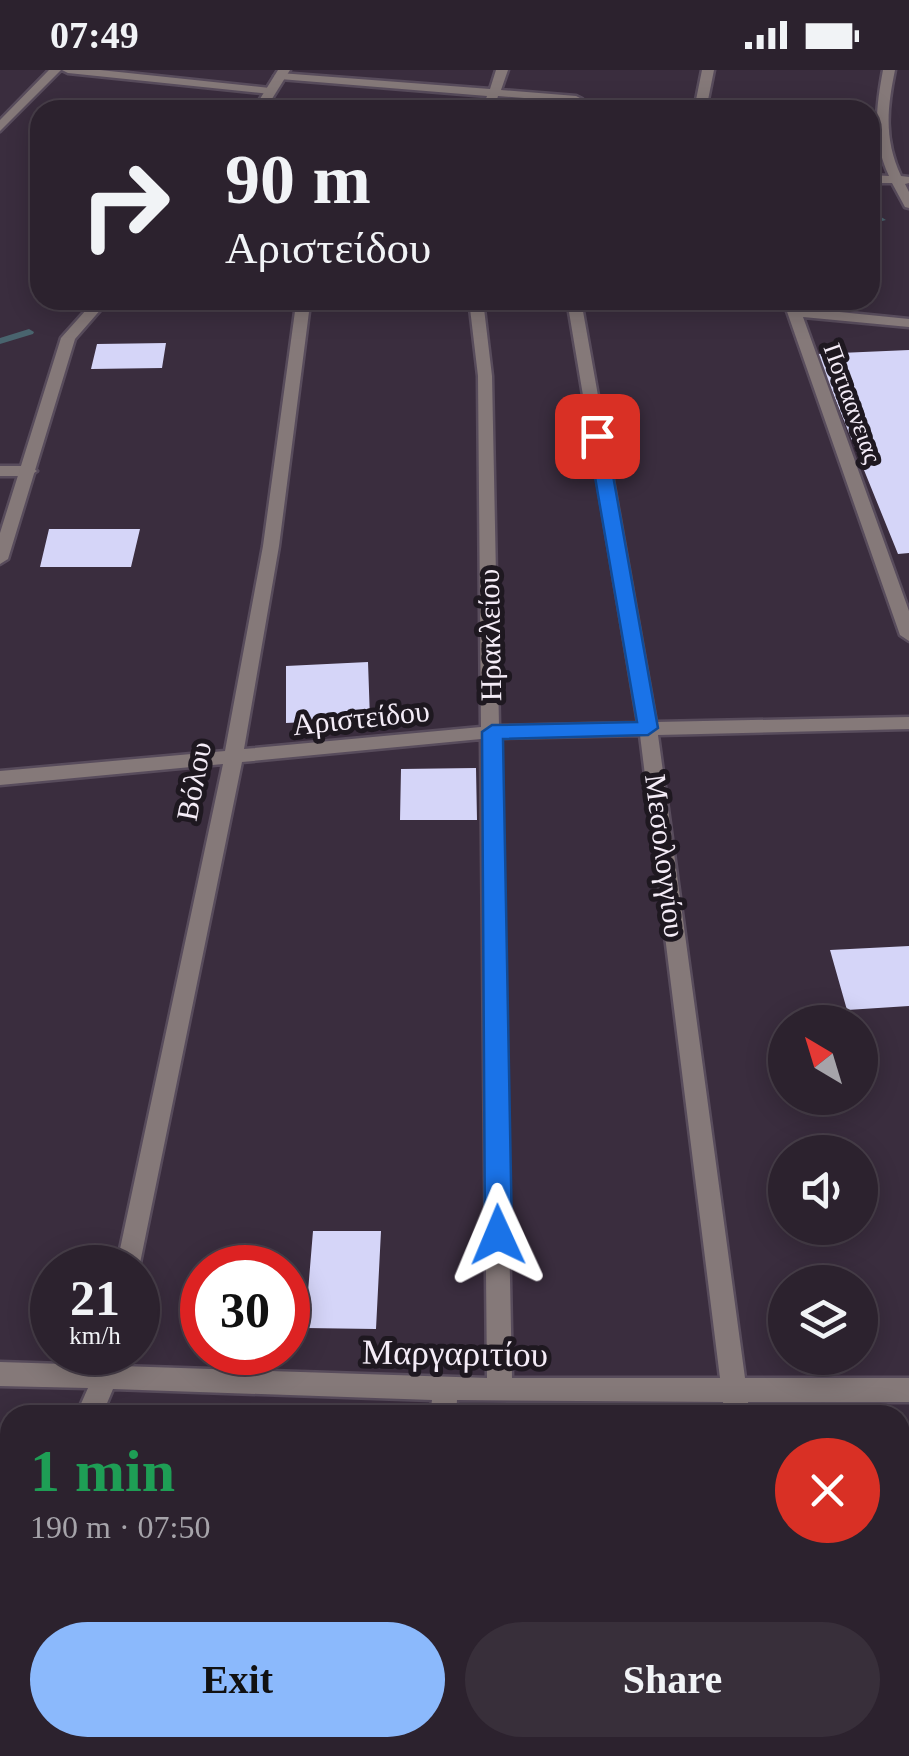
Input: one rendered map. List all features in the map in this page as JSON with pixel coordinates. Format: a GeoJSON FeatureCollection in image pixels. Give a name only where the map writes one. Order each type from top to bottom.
{"type":"FeatureCollection","features":[{"type":"Feature","properties":{"kind":"street"},"geometry":{"type":"LineString","coordinates":[[0,127],[55,70]]}},
{"type":"Feature","properties":{"kind":"street"},"geometry":{"type":"LineString","coordinates":[[68,70],[270,91]]}},
{"type":"Feature","properties":{"kind":"street"},"geometry":{"type":"LineString","coordinates":[[492,100],[502,70]]}},
{"type":"Feature","properties":{"kind":"street"},"geometry":{"type":"LineString","coordinates":[[702,100],[708,70]]}},
{"type":"Feature","properties":{"kind":"street"},"geometry":{"type":"LineString","coordinates":[[880,123],[889,70]]}},
{"type":"Feature","properties":{"kind":"street"},"geometry":{"type":"LineString","coordinates":[[264,100],[282,73],[576,99]]}},
{"type":"Feature","properties":{"kind":"street"},"geometry":{"type":"LineString","coordinates":[[880,131],[909,204]]}},
{"type":"Feature","properties":{"kind":"street"},"geometry":{"type":"LineString","coordinates":[[0,559],[68,338],[93,310]]}},
{"type":"Feature","properties":{"kind":"street","name":"Βόλου"},"geometry":{"type":"LineString","coordinates":[[133,1245],[232,758],[294,391],[302,310]]}},
{"type":"Feature","properties":{"kind":"street","name":"Ηρακλείου"},"geometry":{"type":"LineString","coordinates":[[477,310],[486,376],[500,1390]]}},
{"type":"Feature","properties":{"kind":"street","name":"Μεσολογγίου"},"geometry":{"type":"LineString","coordinates":[[576,310],[648,728],[736,1403]]}},
{"type":"Feature","properties":{"kind":"street","name":"Ποτιαανειας"},"geometry":{"type":"LineString","coordinates":[[793,310],[909,635]]}},
{"type":"Feature","properties":{"kind":"street"},"geometry":{"type":"LineString","coordinates":[[820,310],[909,323]]}},
{"type":"Feature","properties":{"kind":"street"},"geometry":{"type":"LineString","coordinates":[[0,471],[29,471]]}},
{"type":"Feature","properties":{"kind":"street","name":"Αριστείδου"},"geometry":{"type":"LineString","coordinates":[[0,778],[492,732],[909,723]]}},
{"type":"Feature","properties":{"kind":"street","name":"Μαργαριτίου"},"geometry":{"type":"LineString","coordinates":[[0,1374],[500,1390],[736,1403],[909,1390]]}},
{"type":"Feature","properties":{"kind":"street"},"geometry":{"type":"LineString","coordinates":[[94,1405],[106,1375]]}},
{"type":"Feature","properties":{"kind":"street"},"geometry":{"type":"LineString","coordinates":[[443,1405],[445,1388]]}},
{"type":"Feature","properties":{"kind":"building"},"geometry":{"type":"Polygon","coordinates":[[[166,343],[162,368],[91,369],[97,344],[166,343]]]}},
{"type":"Feature","properties":{"kind":"building"},"geometry":{"type":"Polygon","coordinates":[[[909,350],[909,553],[898,554],[817,354],[909,350]]]}},
{"type":"Feature","properties":{"kind":"building"},"geometry":{"type":"Polygon","coordinates":[[[49,529],[140,529],[131,567],[40,567],[49,529]]]}},
{"type":"Feature","properties":{"kind":"building"},"geometry":{"type":"Polygon","coordinates":[[[368,662],[370,719],[286,723],[286,666],[368,662]]]}},
{"type":"Feature","properties":{"kind":"building"},"geometry":{"type":"Polygon","coordinates":[[[476,768],[477,820],[400,820],[401,769],[476,768]]]}},
{"type":"Feature","properties":{"kind":"building"},"geometry":{"type":"Polygon","coordinates":[[[909,946],[909,1006],[846,1005],[830,950],[909,946]]]}},
{"type":"Feature","properties":{"kind":"building"},"geometry":{"type":"Polygon","coordinates":[[[313,1231],[381,1231],[376,1329],[310,1328],[313,1231]]]}},
{"type":"Feature","properties":{"kind":"waterway"},"geometry":{"type":"LineString","coordinates":[[0,341],[29,332]]}},
{"type":"Feature","properties":{"kind":"route"},"geometry":{"type":"LineString","coordinates":[[498,1235],[492,732],[648,728],[597,436]]}}]}
